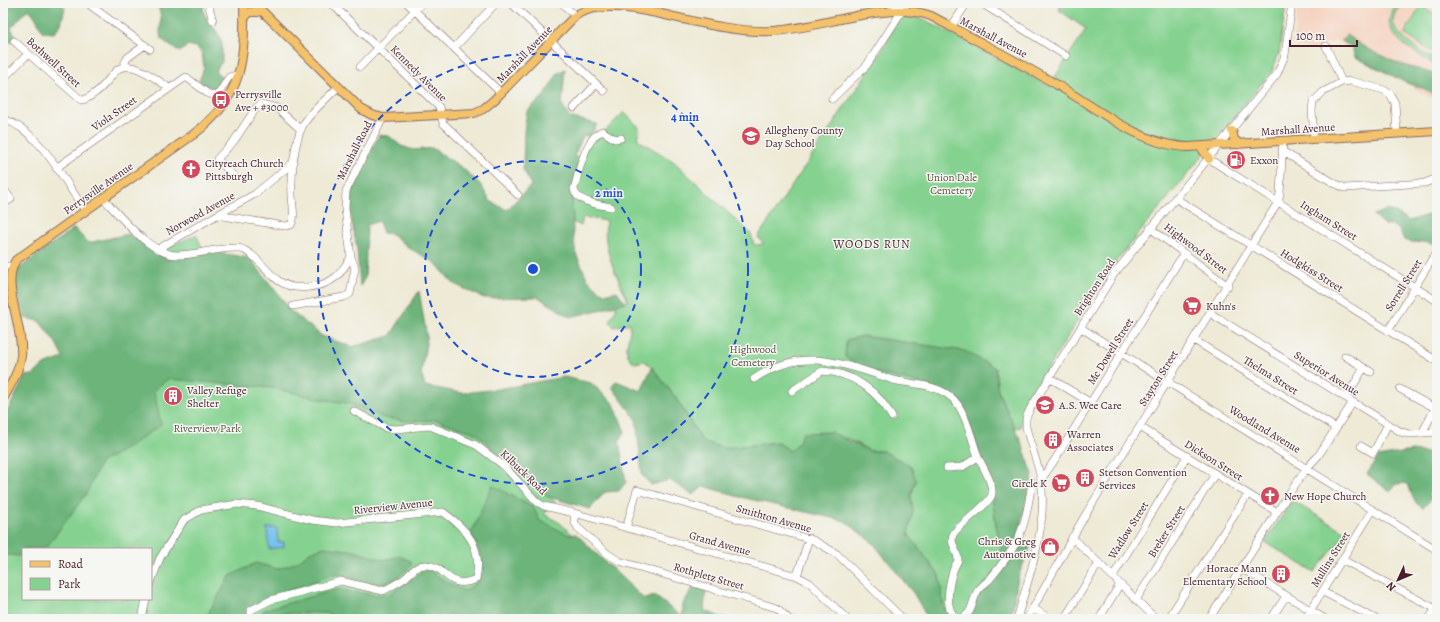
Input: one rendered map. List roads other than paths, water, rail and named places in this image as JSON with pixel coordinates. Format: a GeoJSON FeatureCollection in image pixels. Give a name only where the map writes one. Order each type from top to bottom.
{"type":"FeatureCollection","features":[{"type":"Feature","properties":{"kind":"main road","name":"Perrysville Avenue"},"geometry":{"type":"LineString","coordinates":[[3,399],[16,372],[21,357],[20,340],[5,284],[6,266],[206,124],[226,102],[239,74],[244,52],[244,3]]}},
{"type":"Feature","properties":{"kind":"main road","name":"Marshall Avenue"},"geometry":{"type":"LineString","coordinates":[[247,3],[271,22]]}},
{"type":"Feature","properties":{"kind":"main road","name":"Marshall Avenue"},"geometry":{"type":"LineString","coordinates":[[254,3],[271,22],[364,111],[383,118],[441,115],[478,111],[491,104],[575,16],[585,10],[593,8],[634,8],[713,25],[769,31],[787,30],[834,19],[903,6],[922,12],[1051,81],[1144,137],[1174,146],[1239,144],[1437,131]]}},
{"type":"Feature","properties":{"kind":"main road"},"geometry":{"type":"LineString","coordinates":[[244,18],[250,12],[258,12]]}},
{"type":"Feature","properties":{"kind":"main road"},"geometry":{"type":"LineString","coordinates":[[1232,131],[1234,139],[1239,144]]}},
{"type":"Feature","properties":{"kind":"main road"},"geometry":{"type":"LineString","coordinates":[[1201,146],[1209,159]]}},
{"type":"Feature","properties":{"kind":"street"},"geometry":{"type":"LineString","coordinates":[[87,3],[147,47],[127,58],[123,67],[137,68],[144,71],[169,88]]}},
{"type":"Feature","properties":{"kind":"street"},"geometry":{"type":"LineString","coordinates":[[208,3],[209,10],[213,16],[213,21]]}},
{"type":"Feature","properties":{"kind":"street","name":"Kennedy Avenue"},"geometry":{"type":"LineString","coordinates":[[331,3],[439,107],[443,123],[518,195]]}},
{"type":"Feature","properties":{"kind":"street"},"geometry":{"type":"LineString","coordinates":[[407,3],[501,93]]}},
{"type":"Feature","properties":{"kind":"street"},"geometry":{"type":"LineString","coordinates":[[360,67],[422,3]]}},
{"type":"Feature","properties":{"kind":"street"},"geometry":{"type":"LineString","coordinates":[[454,48],[496,3]]}},
{"type":"Feature","properties":{"kind":"street"},"geometry":{"type":"LineString","coordinates":[[511,3],[604,91]]}},
{"type":"Feature","properties":{"kind":"street"},"geometry":{"type":"LineString","coordinates":[[562,3],[575,16]]}},
{"type":"Feature","properties":{"kind":"street"},"geometry":{"type":"LineString","coordinates":[[832,99],[866,67],[903,6],[888,3]]}},
{"type":"Feature","properties":{"kind":"street"},"geometry":{"type":"LineString","coordinates":[[951,27],[967,3]]}},
{"type":"Feature","properties":{"kind":"street"},"geometry":{"type":"LineString","coordinates":[[982,3],[1066,56]]}},
{"type":"Feature","properties":{"kind":"street","name":"Brighton Road"},"geometry":{"type":"LineString","coordinates":[[1017,619],[1040,530],[1042,510],[1041,480],[1028,436],[1026,418],[1114,274],[1150,228],[1209,159],[1273,80],[1280,68],[1286,49],[1292,3]]}},
{"type":"Feature","properties":{"kind":"street","name":"Bothwell Street"},"geometry":{"type":"LineString","coordinates":[[14,41],[81,100],[87,99],[99,90],[107,83],[117,70],[123,67]]}},
{"type":"Feature","properties":{"kind":"street"},"geometry":{"type":"LineString","coordinates":[[1326,46],[1342,82]]}},
{"type":"Feature","properties":{"kind":"street"},"geometry":{"type":"LineString","coordinates":[[3,79],[28,54]]}},
{"type":"Feature","properties":{"kind":"street","name":"Viola Street"},"geometry":{"type":"LineString","coordinates":[[56,168],[186,76],[204,91],[215,96],[219,93],[229,77],[239,74]]}},
{"type":"Feature","properties":{"kind":"street"},"geometry":{"type":"LineString","coordinates":[[1314,139],[1312,110],[1314,102],[1319,95],[1342,82],[1351,81],[1363,83],[1384,90],[1390,94],[1395,103],[1397,133]]}},
{"type":"Feature","properties":{"kind":"street"},"geometry":{"type":"LineString","coordinates":[[574,108],[596,84]]}},
{"type":"Feature","properties":{"kind":"street"},"geometry":{"type":"LineString","coordinates":[[217,215],[285,226],[293,223],[292,193],[294,162],[301,130],[307,119],[338,87]]}},
{"type":"Feature","properties":{"kind":"street"},"geometry":{"type":"LineString","coordinates":[[234,176],[217,159],[234,141],[256,108],[261,104],[277,108],[301,130]]}},
{"type":"Feature","properties":{"kind":"street","name":"Marshall Road"},"geometry":{"type":"LineString","coordinates":[[351,257],[345,209],[346,191],[383,118]]}},
{"type":"Feature","properties":{"kind":"street"},"geometry":{"type":"LineString","coordinates":[[3,119],[21,128],[32,137],[86,210]]}},
{"type":"Feature","properties":{"kind":"street"},"geometry":{"type":"LineString","coordinates":[[611,207],[582,199],[576,196],[574,189],[586,149],[594,136],[602,131],[615,139],[621,138]]}},
{"type":"Feature","properties":{"kind":"street","name":"Stayton Street"},"geometry":{"type":"LineString","coordinates":[[1027,619],[1072,537],[1253,246],[1278,202],[1280,193],[1283,141]]}},
{"type":"Feature","properties":{"kind":"street"},"geometry":{"type":"LineString","coordinates":[[1282,151],[1342,187],[1421,183],[1437,178]]}},
{"type":"Feature","properties":{"kind":"street","name":"Ingham Street"},"geometry":{"type":"LineString","coordinates":[[1209,159],[1437,301]]}},
{"type":"Feature","properties":{"kind":"street","name":"Norwood Avenue"},"geometry":{"type":"LineString","coordinates":[[158,250],[256,194],[294,162]]}},
{"type":"Feature","properties":{"kind":"street"},"geometry":{"type":"LineString","coordinates":[[3,188],[11,199],[3,204]]}},
{"type":"Feature","properties":{"kind":"street"},"geometry":{"type":"LineString","coordinates":[[103,198],[158,250],[177,255],[239,248],[252,256],[278,281],[296,288],[328,282],[337,276],[351,257]]}},
{"type":"Feature","properties":{"kind":"street","name":"Hodgkiss Street"},"geometry":{"type":"LineString","coordinates":[[1175,198],[1437,361]]}},
{"type":"Feature","properties":{"kind":"street","name":"Highwood Street"},"geometry":{"type":"LineString","coordinates":[[1150,228],[1228,286]]}},
{"type":"Feature","properties":{"kind":"street","name":"Sorrell Street"},"geometry":{"type":"LineString","coordinates":[[1388,330],[1437,252]]}},
{"type":"Feature","properties":{"kind":"street","name":"Mc Dowell Street"},"geometry":{"type":"LineString","coordinates":[[1041,480],[1091,403],[1184,253]]}},
{"type":"Feature","properties":{"kind":"street"},"geometry":{"type":"LineString","coordinates":[[293,306],[333,299],[350,294],[355,268],[351,257]]}},
{"type":"Feature","properties":{"kind":"street","name":"Superior Avenue"},"geometry":{"type":"LineString","coordinates":[[1210,313],[1405,434],[1437,432]]}},
{"type":"Feature","properties":{"kind":"street","name":"Woodland Avenue"},"geometry":{"type":"LineString","coordinates":[[1081,328],[1437,550]]}},
{"type":"Feature","properties":{"kind":"street","name":"Thelma Street"},"geometry":{"type":"LineString","coordinates":[[1194,340],[1336,428]]}},
{"type":"Feature","properties":{"kind":"street"},"geometry":{"type":"LineString","coordinates":[[1345,356],[1371,372]]}},
{"type":"Feature","properties":{"kind":"street"},"geometry":{"type":"LineString","coordinates":[[754,379],[783,364],[797,360],[815,359],[833,361],[891,379],[925,386],[950,396],[958,405],[988,479],[992,493],[990,500],[960,525],[952,535],[952,544],[958,560],[950,578],[949,600],[951,612],[959,619],[965,617],[972,610],[973,601],[978,591],[990,579],[1017,541],[1028,509],[1032,482]]}},
{"type":"Feature","properties":{"kind":"street"},"geometry":{"type":"LineString","coordinates":[[1346,397],[1364,368]]}},
{"type":"Feature","properties":{"kind":"street"},"geometry":{"type":"LineString","coordinates":[[792,392],[816,374],[822,371],[830,371],[857,379],[888,410],[892,418]]}},
{"type":"Feature","properties":{"kind":"street"},"geometry":{"type":"LineString","coordinates":[[1050,378],[1091,403]]}},
{"type":"Feature","properties":{"kind":"street"},"geometry":{"type":"LineString","coordinates":[[1400,389],[1436,406],[1422,433]]}},
{"type":"Feature","properties":{"kind":"street"},"geometry":{"type":"LineString","coordinates":[[1209,619],[1277,512],[1307,468],[1318,456],[1353,402]]}},
{"type":"Feature","properties":{"kind":"street"},"geometry":{"type":"LineString","coordinates":[[888,410],[896,407]]}},
{"type":"Feature","properties":{"kind":"street","name":"Kilbuck Road"},"geometry":{"type":"LineString","coordinates":[[354,411],[386,428],[395,429],[430,426],[476,445],[504,466],[537,502],[544,506],[574,514]]}},
{"type":"Feature","properties":{"kind":"street"},"geometry":{"type":"LineString","coordinates":[[1361,446],[1373,453],[1388,424]]}},
{"type":"Feature","properties":{"kind":"street","name":"Dickson Street"},"geometry":{"type":"LineString","coordinates":[[1140,427],[1277,512]]}},
{"type":"Feature","properties":{"kind":"street","name":"Wadlow Street"},"geometry":{"type":"LineString","coordinates":[[1113,576],[1187,456]]}},
{"type":"Feature","properties":{"kind":"street"},"geometry":{"type":"LineString","coordinates":[[947,468],[962,467],[978,457]]}},
{"type":"Feature","properties":{"kind":"street","name":"Breker Street"},"geometry":{"type":"LineString","coordinates":[[1136,600],[1215,474]]}},
{"type":"Feature","properties":{"kind":"street","name":"Smithton Avenue"},"geometry":{"type":"LineString","coordinates":[[626,528],[637,490],[808,538],[837,554],[903,619]]}},
{"type":"Feature","properties":{"kind":"street"},"geometry":{"type":"LineString","coordinates":[[1168,619],[1248,494]]}},
{"type":"Feature","properties":{"kind":"street","name":"Riverview Avenue"},"geometry":{"type":"LineString","coordinates":[[152,579],[160,558],[184,520],[201,510],[237,504],[264,507],[312,520],[337,523],[443,512],[463,526],[473,543],[479,566],[476,578],[467,583],[456,582],[438,570],[426,565],[416,568],[404,578],[383,591],[341,581],[271,600],[251,610],[251,619]]}},
{"type":"Feature","properties":{"kind":"street","name":"Mullins Street"},"geometry":{"type":"LineString","coordinates":[[1305,619],[1373,510]]}},
{"type":"Feature","properties":{"kind":"street","name":"Grand Avenue"},"geometry":{"type":"LineString","coordinates":[[574,514],[798,576],[810,583],[847,619]]}},
{"type":"Feature","properties":{"kind":"street","name":"Rothpletz Street"},"geometry":{"type":"LineString","coordinates":[[574,514],[575,522],[578,528],[608,554],[619,561],[777,608],[789,619]]}},
{"type":"Feature","properties":{"kind":"street"},"geometry":{"type":"LineString","coordinates":[[1072,537],[1156,619]]}},
{"type":"Feature","properties":{"kind":"street"},"geometry":{"type":"LineString","coordinates":[[798,576],[808,538]]}},
{"type":"Feature","properties":{"kind":"street"},"geometry":{"type":"LineString","coordinates":[[1343,560],[1436,608],[1429,619]]}},
{"type":"Feature","properties":{"kind":"street"},"geometry":{"type":"LineString","coordinates":[[1064,619],[1099,563]]}},
{"type":"Feature","properties":{"kind":"street"},"geometry":{"type":"LineString","coordinates":[[1241,568],[1325,619]]}},
{"type":"Feature","properties":{"kind":"street"},"geometry":{"type":"LineString","coordinates":[[1099,619],[1120,584]]}},
{"type":"Feature","properties":{"kind":"street"},"geometry":{"type":"LineString","coordinates":[[1323,592],[1376,619]]}},
{"type":"Feature","properties":{"kind":"street"},"geometry":{"type":"LineString","coordinates":[[1271,619],[1286,596]]}},
{"type":"Feature","properties":{"kind":"street"},"geometry":{"type":"LineString","coordinates":[[142,619],[146,600]]}},
{"type":"Feature","properties":{"kind":"street"},"geometry":{"type":"LineString","coordinates":[[1033,608],[1050,619]]}},
{"type":"Feature","properties":{"kind":"water"},"geometry":{"type":"Polygon","coordinates":[[[267,528],[277,528],[278,542],[284,542],[284,547],[269,549],[267,528]]]}},
{"type":"Feature","properties":{"kind":"place","name":"Perrysville Ave + #3000"},"geometry":{"type":"Point","coordinates":[221,100]}},
{"type":"Feature","properties":{"kind":"place","name":"Allegheny County Day School"},"geometry":{"type":"Point","coordinates":[751,136]}},
{"type":"Feature","properties":{"kind":"place","name":"Exxon"},"geometry":{"type":"Point","coordinates":[1236,160]}},
{"type":"Feature","properties":{"kind":"place","name":"Cityreach Church Pittsburgh"},"geometry":{"type":"Point","coordinates":[191,169]}},
{"type":"Feature","properties":{"kind":"place","name":"Kuhn's"},"geometry":{"type":"Point","coordinates":[1192,306]}},
{"type":"Feature","properties":{"kind":"place","name":"Valley Refuge Shelter"},"geometry":{"type":"Point","coordinates":[173,396]}},
{"type":"Feature","properties":{"kind":"place","name":"A.S. Wee Care"},"geometry":{"type":"Point","coordinates":[1045,405]}},
{"type":"Feature","properties":{"kind":"place","name":"Warren Associates"},"geometry":{"type":"Point","coordinates":[1053,440]}},
{"type":"Feature","properties":{"kind":"place","name":"Stetson Convention Services"},"geometry":{"type":"Point","coordinates":[1085,478]}},
{"type":"Feature","properties":{"kind":"place","name":"Circle K"},"geometry":{"type":"Point","coordinates":[1061,483]}},
{"type":"Feature","properties":{"kind":"place","name":"New Hope Church"},"geometry":{"type":"Point","coordinates":[1270,496]}},
{"type":"Feature","properties":{"kind":"place","name":"Chris & Greg Automotive"},"geometry":{"type":"Point","coordinates":[1050,547]}},
{"type":"Feature","properties":{"kind":"place","name":"Horace Mann Elementary School"},"geometry":{"type":"Point","coordinates":[1281,574]}},
{"type":"Feature","properties":{"kind":"district","name":"WOODS RUN"},"geometry":{"type":"Point","coordinates":[872,244]}},
{"type":"Feature","properties":{"kind":"park label","name":"Union Dale Cemetery"},"geometry":{"type":"Point","coordinates":[952,183]}},
{"type":"Feature","properties":{"kind":"park label","name":"Highwood Cemetery"},"geometry":{"type":"Point","coordinates":[753,355]}},
{"type":"Feature","properties":{"kind":"park label","name":"Riverview Park"},"geometry":{"type":"Point","coordinates":[207,428]}}]}
